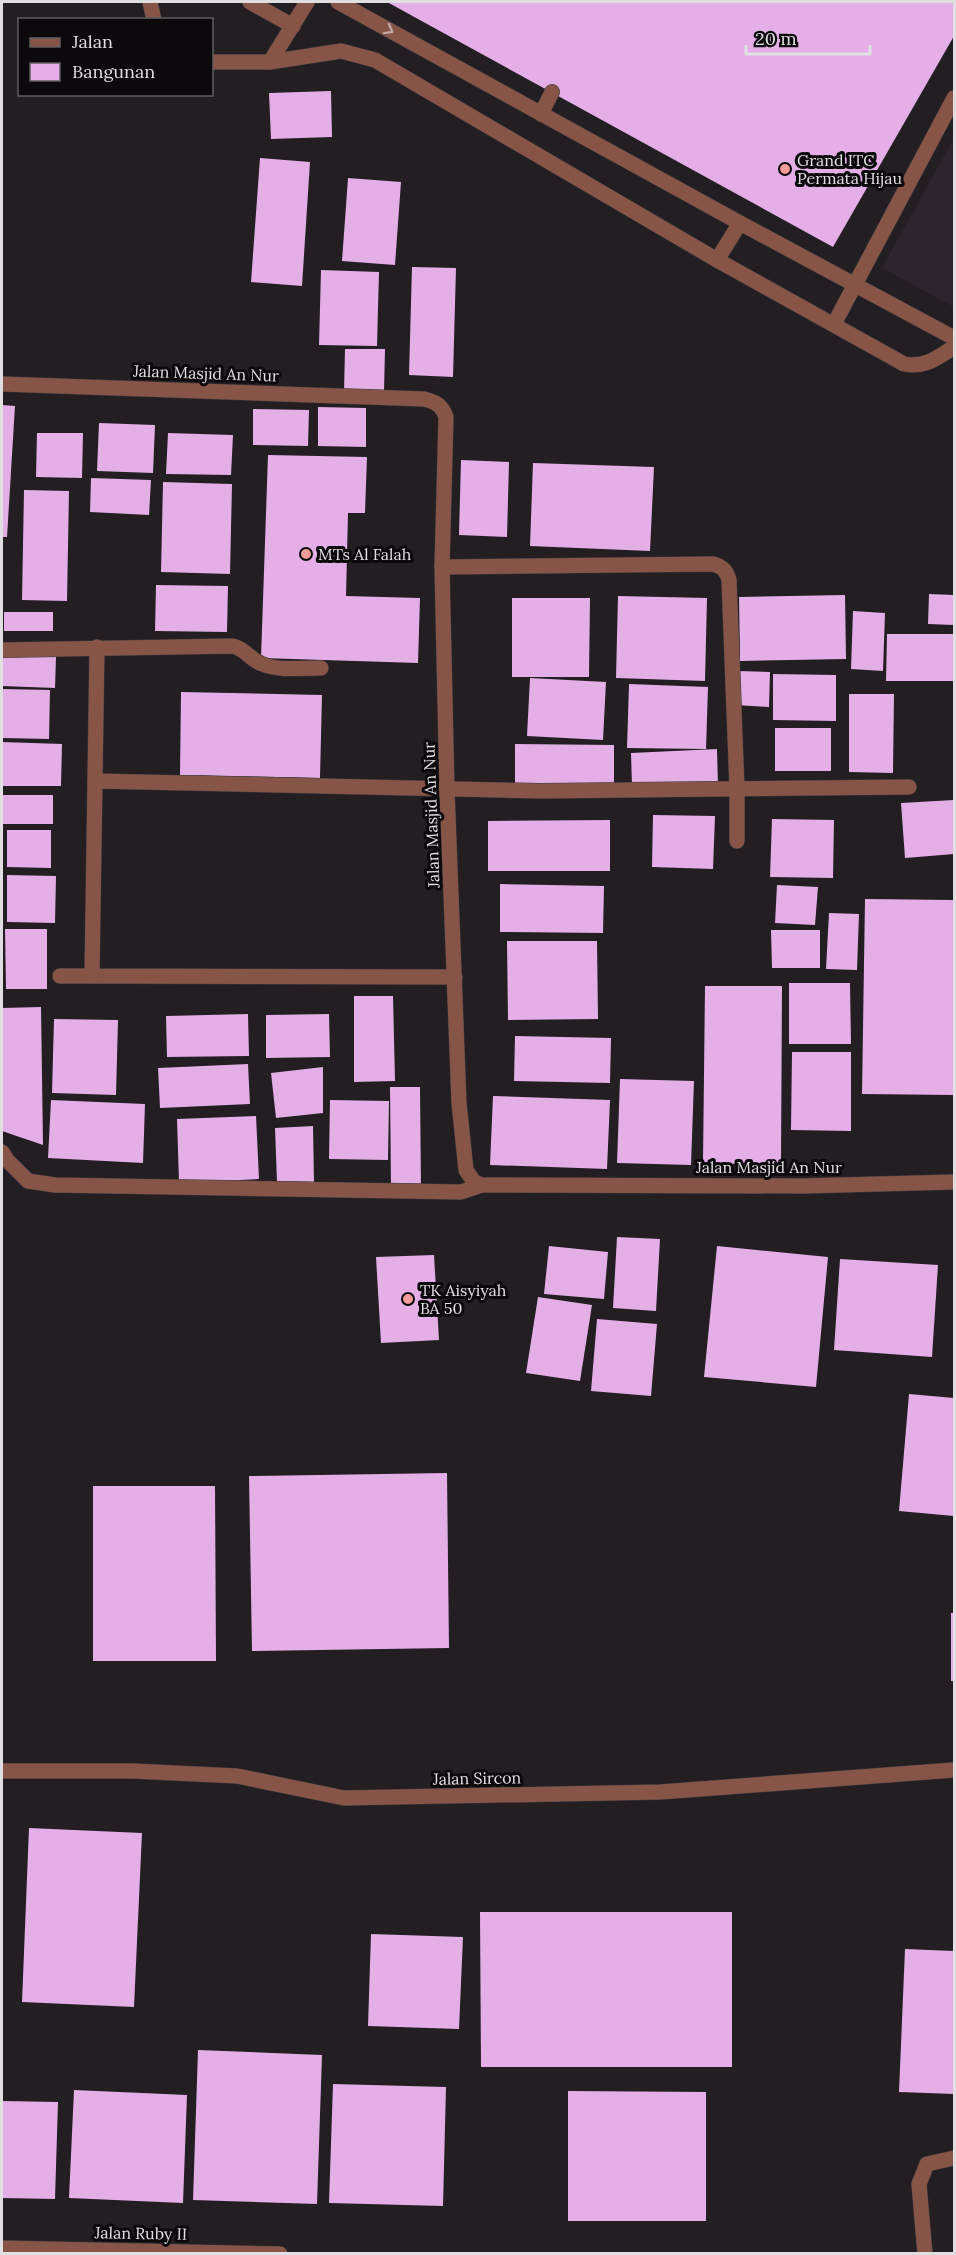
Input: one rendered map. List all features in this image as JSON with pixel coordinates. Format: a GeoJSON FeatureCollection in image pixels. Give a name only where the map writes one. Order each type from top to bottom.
{"type":"FeatureCollection","features":[{"type":"Feature","properties":{"kind":"street"},"geometry":{"type":"LineString","coordinates":[[150,2],[154,18]]}},
{"type":"Feature","properties":{"kind":"street"},"geometry":{"type":"LineString","coordinates":[[250,2],[293,26]]}},
{"type":"Feature","properties":{"kind":"street"},"geometry":{"type":"LineString","coordinates":[[270,62],[307,2]]}},
{"type":"Feature","properties":{"kind":"street"},"geometry":{"type":"LineString","coordinates":[[338,2],[740,224],[954,338]]}},
{"type":"Feature","properties":{"kind":"street"},"geometry":{"type":"LineString","coordinates":[[213,62],[270,62],[341,51],[375,60],[717,260],[904,364],[916,366],[928,364],[954,347]]}},
{"type":"Feature","properties":{"kind":"street"},"geometry":{"type":"LineString","coordinates":[[541,114],[552,92]]}},
{"type":"Feature","properties":{"kind":"street"},"geometry":{"type":"LineString","coordinates":[[834,324],[954,98]]}},
{"type":"Feature","properties":{"kind":"street"},"geometry":{"type":"LineString","coordinates":[[717,260],[740,224]]}},
{"type":"Feature","properties":{"kind":"street","name":"Jalan Masjid An Nur"},"geometry":{"type":"LineString","coordinates":[[2,384],[424,399],[438,403],[444,408],[446,417],[442,567],[447,790],[459,1103],[466,1170],[474,1182],[482,1185],[803,1186],[954,1182]]}},
{"type":"Feature","properties":{"kind":"street"},"geometry":{"type":"LineString","coordinates":[[442,567],[713,564],[721,566],[726,571],[729,580],[737,789],[736,841]]}},
{"type":"Feature","properties":{"kind":"street"},"geometry":{"type":"LineString","coordinates":[[2,650],[233,646],[245,650],[256,662],[268,666],[321,669]]}},
{"type":"Feature","properties":{"kind":"street"},"geometry":{"type":"LineString","coordinates":[[92,976],[97,647]]}},
{"type":"Feature","properties":{"kind":"street"},"geometry":{"type":"LineString","coordinates":[[95,781],[447,790],[909,787]]}},
{"type":"Feature","properties":{"kind":"street"},"geometry":{"type":"LineString","coordinates":[[60,976],[455,976]]}},
{"type":"Feature","properties":{"kind":"street"},"geometry":{"type":"LineString","coordinates":[[2,1152],[28,1181],[55,1185],[461,1192],[482,1185]]}},
{"type":"Feature","properties":{"kind":"street","name":"Jalan Sircon"},"geometry":{"type":"LineString","coordinates":[[2,1771],[133,1770],[237,1776],[344,1798],[660,1792],[954,1770]]}},
{"type":"Feature","properties":{"kind":"street"},"geometry":{"type":"LineString","coordinates":[[925,2253],[919,2184],[927,2164],[954,2158]]}},
{"type":"Feature","properties":{"kind":"street","name":"Jalan Ruby II"},"geometry":{"type":"LineString","coordinates":[[2,2248],[280,2253]]}},
{"type":"Feature","properties":{"kind":"shaded area"},"geometry":{"type":"Polygon","coordinates":[[[954,138],[954,307],[882,268],[954,138]]]}},
{"type":"Feature","properties":{"kind":"building","name":"Grand ITC Permata Hijau"},"geometry":{"type":"Polygon","coordinates":[[[387,2],[954,2],[954,36],[833,247],[387,2]]]}},
{"type":"Feature","properties":{"kind":"building"},"geometry":{"type":"Polygon","coordinates":[[[331,91],[332,137],[271,139],[269,93],[331,91]]]}},
{"type":"Feature","properties":{"kind":"building"},"geometry":{"type":"Polygon","coordinates":[[[260,158],[310,162],[302,286],[251,282],[260,158]]]}},
{"type":"Feature","properties":{"kind":"building"},"geometry":{"type":"Polygon","coordinates":[[[348,178],[401,182],[395,265],[342,261],[348,178]]]}},
{"type":"Feature","properties":{"kind":"building"},"geometry":{"type":"Polygon","coordinates":[[[412,267],[456,268],[453,377],[409,375],[412,267]]]}},
{"type":"Feature","properties":{"kind":"building"},"geometry":{"type":"Polygon","coordinates":[[[321,270],[379,272],[377,346],[319,345],[321,270]]]}},
{"type":"Feature","properties":{"kind":"building"},"geometry":{"type":"Polygon","coordinates":[[[345,349],[385,349],[384,392],[344,392],[345,349]]]}},
{"type":"Feature","properties":{"kind":"building"},"geometry":{"type":"Polygon","coordinates":[[[2,405],[15,406],[7,537],[2,537],[2,405]]]}},
{"type":"Feature","properties":{"kind":"building"},"geometry":{"type":"Polygon","coordinates":[[[318,407],[366,408],[366,447],[318,446],[318,407]]]}},
{"type":"Feature","properties":{"kind":"building"},"geometry":{"type":"Polygon","coordinates":[[[253,409],[309,410],[308,446],[253,445],[253,409]]]}},
{"type":"Feature","properties":{"kind":"building"},"geometry":{"type":"Polygon","coordinates":[[[99,423],[155,425],[153,473],[97,471],[99,423]]]}},
{"type":"Feature","properties":{"kind":"building"},"geometry":{"type":"Polygon","coordinates":[[[37,433],[83,433],[82,478],[36,477],[37,433]]]}},
{"type":"Feature","properties":{"kind":"building"},"geometry":{"type":"Polygon","coordinates":[[[168,433],[233,435],[231,475],[166,474],[168,433]]]}},
{"type":"Feature","properties":{"kind":"building","name":"MTs Al Falah"},"geometry":{"type":"Polygon","coordinates":[[[268,455],[367,457],[365,513],[348,513],[346,596],[420,598],[418,663],[261,658],[268,455]]]}},
{"type":"Feature","properties":{"kind":"building"},"geometry":{"type":"Polygon","coordinates":[[[461,460],[509,462],[507,537],[459,535],[461,460]]]}},
{"type":"Feature","properties":{"kind":"building"},"geometry":{"type":"Polygon","coordinates":[[[533,463],[654,467],[650,551],[530,546],[533,463]]]}},
{"type":"Feature","properties":{"kind":"building"},"geometry":{"type":"Polygon","coordinates":[[[91,478],[151,480],[149,515],[90,512],[91,478]]]}},
{"type":"Feature","properties":{"kind":"building"},"geometry":{"type":"Polygon","coordinates":[[[163,482],[232,484],[230,574],[161,572],[163,482]]]}},
{"type":"Feature","properties":{"kind":"building"},"geometry":{"type":"Polygon","coordinates":[[[24,490],[69,491],[67,601],[22,600],[24,490]]]}},
{"type":"Feature","properties":{"kind":"building"},"geometry":{"type":"Polygon","coordinates":[[[156,585],[228,586],[227,632],[155,631],[156,585]]]}},
{"type":"Feature","properties":{"kind":"building"},"geometry":{"type":"Polygon","coordinates":[[[929,594],[954,595],[954,625],[928,624],[929,594]]]}},
{"type":"Feature","properties":{"kind":"building"},"geometry":{"type":"Polygon","coordinates":[[[845,595],[846,659],[740,661],[739,597],[845,595]]]}},
{"type":"Feature","properties":{"kind":"building"},"geometry":{"type":"Polygon","coordinates":[[[618,596],[707,598],[705,681],[616,678],[618,596]]]}},
{"type":"Feature","properties":{"kind":"building"},"geometry":{"type":"Polygon","coordinates":[[[512,598],[590,598],[589,677],[512,677],[512,598]]]}},
{"type":"Feature","properties":{"kind":"building"},"geometry":{"type":"Polygon","coordinates":[[[853,611],[885,613],[883,671],[851,669],[853,611]]]}},
{"type":"Feature","properties":{"kind":"building"},"geometry":{"type":"Polygon","coordinates":[[[4,612],[53,612],[53,631],[4,631],[4,612]]]}},
{"type":"Feature","properties":{"kind":"building"},"geometry":{"type":"Polygon","coordinates":[[[887,634],[954,634],[954,681],[886,681],[887,634]]]}},
{"type":"Feature","properties":{"kind":"building"},"geometry":{"type":"Polygon","coordinates":[[[2,654],[56,656],[55,688],[2,686],[2,654]]]}},
{"type":"Feature","properties":{"kind":"building"},"geometry":{"type":"Polygon","coordinates":[[[737,671],[770,672],[769,707],[735,705],[737,671]]]}},
{"type":"Feature","properties":{"kind":"building"},"geometry":{"type":"Polygon","coordinates":[[[773,674],[836,675],[836,721],[773,720],[773,674]]]}},
{"type":"Feature","properties":{"kind":"building"},"geometry":{"type":"Polygon","coordinates":[[[530,678],[606,682],[603,740],[527,736],[530,678]]]}},
{"type":"Feature","properties":{"kind":"building"},"geometry":{"type":"Polygon","coordinates":[[[629,684],[708,687],[706,749],[627,748],[629,684]]]}},
{"type":"Feature","properties":{"kind":"building"},"geometry":{"type":"Polygon","coordinates":[[[2,689],[50,690],[49,739],[2,738],[2,689]]]}},
{"type":"Feature","properties":{"kind":"building"},"geometry":{"type":"Polygon","coordinates":[[[181,692],[322,695],[320,778],[180,775],[181,692]]]}},
{"type":"Feature","properties":{"kind":"building"},"geometry":{"type":"Polygon","coordinates":[[[849,694],[894,694],[893,773],[849,772],[849,694]]]}},
{"type":"Feature","properties":{"kind":"building"},"geometry":{"type":"Polygon","coordinates":[[[775,728],[831,728],[831,771],[775,771],[775,728]]]}},
{"type":"Feature","properties":{"kind":"building"},"geometry":{"type":"Polygon","coordinates":[[[2,742],[62,744],[61,786],[2,786],[2,742]]]}},
{"type":"Feature","properties":{"kind":"building"},"geometry":{"type":"Polygon","coordinates":[[[515,744],[614,745],[614,786],[515,786],[515,744]]]}},
{"type":"Feature","properties":{"kind":"building"},"geometry":{"type":"Polygon","coordinates":[[[717,749],[718,786],[632,787],[631,753],[717,749]]]}},
{"type":"Feature","properties":{"kind":"building"},"geometry":{"type":"Polygon","coordinates":[[[2,795],[53,795],[53,824],[2,824],[2,795]]]}},
{"type":"Feature","properties":{"kind":"building"},"geometry":{"type":"Polygon","coordinates":[[[954,800],[954,854],[905,858],[901,803],[954,800]]]}},
{"type":"Feature","properties":{"kind":"building"},"geometry":{"type":"Polygon","coordinates":[[[653,815],[715,816],[713,869],[652,867],[653,815]]]}},
{"type":"Feature","properties":{"kind":"building"},"geometry":{"type":"Polygon","coordinates":[[[772,819],[834,820],[833,878],[770,877],[772,819]]]}},
{"type":"Feature","properties":{"kind":"building"},"geometry":{"type":"Polygon","coordinates":[[[610,820],[610,871],[488,871],[488,821],[610,820]]]}},
{"type":"Feature","properties":{"kind":"building"},"geometry":{"type":"Polygon","coordinates":[[[7,830],[51,830],[51,868],[7,867],[7,830]]]}},
{"type":"Feature","properties":{"kind":"building"},"geometry":{"type":"Polygon","coordinates":[[[7,875],[56,876],[55,923],[7,922],[7,875]]]}},
{"type":"Feature","properties":{"kind":"building"},"geometry":{"type":"Polygon","coordinates":[[[500,884],[604,886],[603,933],[500,932],[500,884]]]}},
{"type":"Feature","properties":{"kind":"building"},"geometry":{"type":"Polygon","coordinates":[[[777,885],[818,887],[815,925],[775,923],[777,885]]]}},
{"type":"Feature","properties":{"kind":"building"},"geometry":{"type":"Polygon","coordinates":[[[865,899],[954,900],[954,1095],[862,1094],[865,899]]]}},
{"type":"Feature","properties":{"kind":"building"},"geometry":{"type":"Polygon","coordinates":[[[829,913],[859,914],[857,970],[826,969],[829,913]]]}},
{"type":"Feature","properties":{"kind":"building"},"geometry":{"type":"Polygon","coordinates":[[[5,929],[47,929],[47,989],[6,989],[5,929]]]}},
{"type":"Feature","properties":{"kind":"building"},"geometry":{"type":"Polygon","coordinates":[[[771,930],[820,930],[820,968],[772,968],[771,930]]]}},
{"type":"Feature","properties":{"kind":"building"},"geometry":{"type":"Polygon","coordinates":[[[507,941],[597,941],[598,1019],[508,1020],[507,941]]]}},
{"type":"Feature","properties":{"kind":"building"},"geometry":{"type":"Polygon","coordinates":[[[789,983],[850,983],[851,1044],[789,1044],[789,983]]]}},
{"type":"Feature","properties":{"kind":"building"},"geometry":{"type":"Polygon","coordinates":[[[705,986],[782,986],[781,1165],[703,1163],[705,986]]]}},
{"type":"Feature","properties":{"kind":"building"},"geometry":{"type":"Polygon","coordinates":[[[354,996],[393,996],[395,1081],[354,1082],[354,996]]]}},
{"type":"Feature","properties":{"kind":"building"},"geometry":{"type":"Polygon","coordinates":[[[41,1007],[43,1145],[2,1131],[2,1008],[41,1007]]]}},
{"type":"Feature","properties":{"kind":"building"},"geometry":{"type":"Polygon","coordinates":[[[248,1014],[249,1056],[167,1057],[166,1016],[248,1014]]]}},
{"type":"Feature","properties":{"kind":"building"},"geometry":{"type":"Polygon","coordinates":[[[329,1014],[330,1057],[266,1058],[266,1015],[329,1014]]]}},
{"type":"Feature","properties":{"kind":"building"},"geometry":{"type":"Polygon","coordinates":[[[54,1019],[118,1020],[116,1095],[52,1093],[54,1019]]]}},
{"type":"Feature","properties":{"kind":"building"},"geometry":{"type":"Polygon","coordinates":[[[515,1036],[611,1038],[610,1083],[514,1081],[515,1036]]]}},
{"type":"Feature","properties":{"kind":"building"},"geometry":{"type":"Polygon","coordinates":[[[792,1052],[851,1052],[851,1131],[791,1130],[792,1052]]]}},
{"type":"Feature","properties":{"kind":"building"},"geometry":{"type":"Polygon","coordinates":[[[248,1064],[250,1104],[160,1108],[158,1068],[248,1064]]]}},
{"type":"Feature","properties":{"kind":"building"},"geometry":{"type":"Polygon","coordinates":[[[323,1067],[323,1113],[276,1118],[271,1073],[323,1067]]]}},
{"type":"Feature","properties":{"kind":"building"},"geometry":{"type":"Polygon","coordinates":[[[620,1079],[694,1081],[691,1165],[617,1163],[620,1079]]]}},
{"type":"Feature","properties":{"kind":"building"},"geometry":{"type":"Polygon","coordinates":[[[390,1087],[420,1087],[421,1190],[391,1189],[390,1087]]]}},
{"type":"Feature","properties":{"kind":"building"},"geometry":{"type":"Polygon","coordinates":[[[493,1096],[610,1100],[607,1169],[490,1165],[493,1096]]]}},
{"type":"Feature","properties":{"kind":"building"},"geometry":{"type":"Polygon","coordinates":[[[51,1100],[145,1104],[143,1163],[48,1158],[51,1100]]]}},
{"type":"Feature","properties":{"kind":"building"},"geometry":{"type":"Polygon","coordinates":[[[330,1100],[389,1101],[388,1160],[329,1159],[330,1100]]]}},
{"type":"Feature","properties":{"kind":"building"},"geometry":{"type":"Polygon","coordinates":[[[256,1116],[259,1179],[179,1183],[177,1119],[256,1116]]]}},
{"type":"Feature","properties":{"kind":"building"},"geometry":{"type":"Polygon","coordinates":[[[313,1126],[314,1182],[277,1182],[275,1128],[313,1126]]]}},
{"type":"Feature","properties":{"kind":"building"},"geometry":{"type":"Polygon","coordinates":[[[617,1237],[660,1239],[656,1311],[613,1308],[617,1237]]]}},
{"type":"Feature","properties":{"kind":"building"},"geometry":{"type":"Polygon","coordinates":[[[549,1246],[608,1252],[604,1299],[544,1294],[549,1246]]]}},
{"type":"Feature","properties":{"kind":"building"},"geometry":{"type":"Polygon","coordinates":[[[717,1246],[828,1257],[816,1387],[704,1377],[717,1246]]]}},
{"type":"Feature","properties":{"kind":"building","name":"TK Aisyiyah BA 50"},"geometry":{"type":"Polygon","coordinates":[[[434,1255],[439,1340],[381,1343],[376,1257],[434,1255]]]}},
{"type":"Feature","properties":{"kind":"building"},"geometry":{"type":"Polygon","coordinates":[[[840,1259],[938,1265],[932,1357],[834,1350],[840,1259]]]}},
{"type":"Feature","properties":{"kind":"building"},"geometry":{"type":"Polygon","coordinates":[[[538,1297],[592,1305],[580,1381],[526,1373],[538,1297]]]}},
{"type":"Feature","properties":{"kind":"building"},"geometry":{"type":"Polygon","coordinates":[[[597,1319],[657,1324],[651,1396],[591,1391],[597,1319]]]}},
{"type":"Feature","properties":{"kind":"building"},"geometry":{"type":"Polygon","coordinates":[[[909,1394],[954,1398],[954,1516],[899,1511],[909,1394]]]}},
{"type":"Feature","properties":{"kind":"building"},"geometry":{"type":"Polygon","coordinates":[[[447,1473],[449,1648],[252,1651],[249,1476],[447,1473]]]}},
{"type":"Feature","properties":{"kind":"building"},"geometry":{"type":"Polygon","coordinates":[[[93,1486],[215,1486],[216,1661],[93,1661],[93,1486]]]}},
{"type":"Feature","properties":{"kind":"building"},"geometry":{"type":"Polygon","coordinates":[[[951,1613],[954,1613],[954,1681],[951,1681],[951,1613]]]}},
{"type":"Feature","properties":{"kind":"building"},"geometry":{"type":"Polygon","coordinates":[[[29,1828],[142,1833],[134,2007],[22,2002],[29,1828]]]}},
{"type":"Feature","properties":{"kind":"building"},"geometry":{"type":"Polygon","coordinates":[[[480,1912],[732,1912],[732,2067],[481,2067],[480,1912]]]}},
{"type":"Feature","properties":{"kind":"building"},"geometry":{"type":"Polygon","coordinates":[[[371,1934],[463,1937],[459,2029],[368,2026],[371,1934]]]}},
{"type":"Feature","properties":{"kind":"building"},"geometry":{"type":"Polygon","coordinates":[[[905,1949],[954,1951],[954,2094],[899,2092],[905,1949]]]}},
{"type":"Feature","properties":{"kind":"building"},"geometry":{"type":"Polygon","coordinates":[[[198,2050],[322,2055],[317,2204],[193,2200],[198,2050]]]}},
{"type":"Feature","properties":{"kind":"building"},"geometry":{"type":"Polygon","coordinates":[[[333,2084],[446,2087],[443,2206],[329,2203],[333,2084]]]}},
{"type":"Feature","properties":{"kind":"building"},"geometry":{"type":"Polygon","coordinates":[[[74,2090],[187,2095],[183,2203],[69,2198],[74,2090]]]}},
{"type":"Feature","properties":{"kind":"building"},"geometry":{"type":"Polygon","coordinates":[[[568,2091],[706,2092],[706,2221],[568,2221],[568,2091]]]}},
{"type":"Feature","properties":{"kind":"building"},"geometry":{"type":"Polygon","coordinates":[[[2,2101],[58,2102],[55,2199],[2,2198],[2,2101]]]}},
{"type":"Feature","properties":{"kind":"place","name":"Grand ITC Permata Hijau"},"geometry":{"type":"Point","coordinates":[785,169]}},
{"type":"Feature","properties":{"kind":"place","name":"MTs Al Falah"},"geometry":{"type":"Point","coordinates":[306,554]}},
{"type":"Feature","properties":{"kind":"place","name":"TK Aisyiyah BA 50"},"geometry":{"type":"Point","coordinates":[408,1299]}}]}
